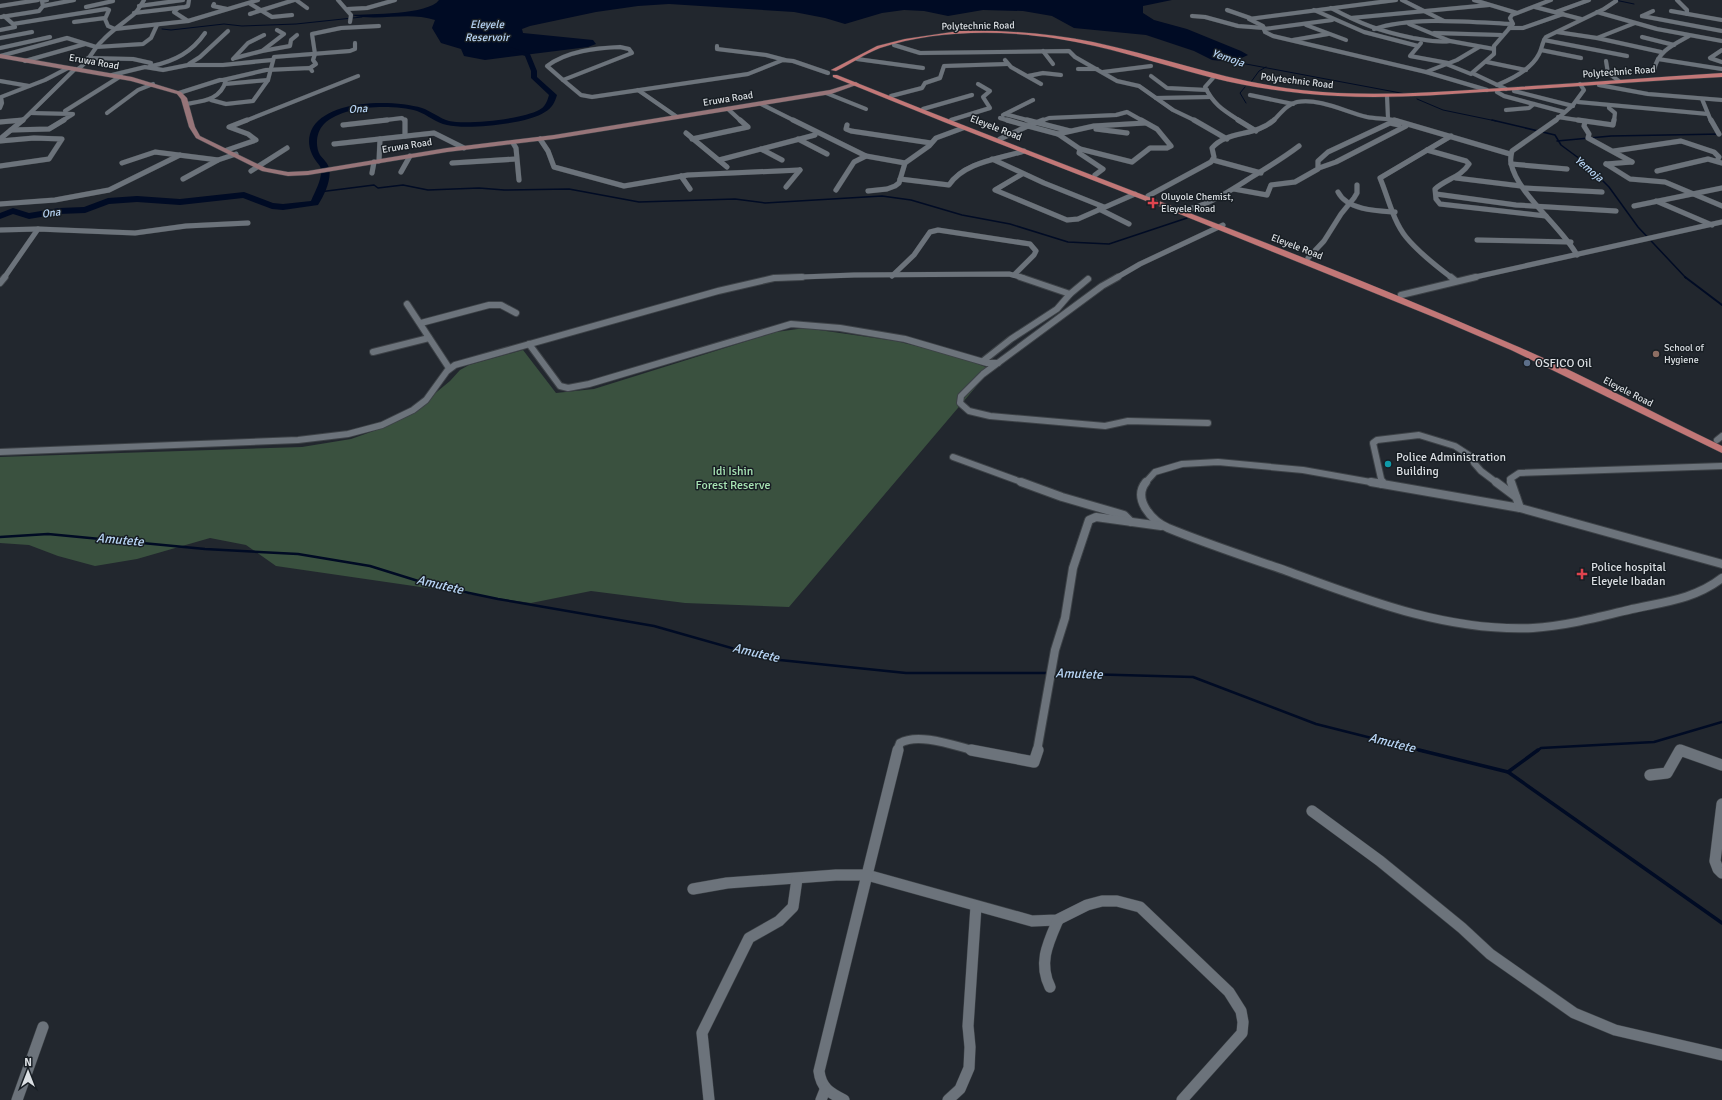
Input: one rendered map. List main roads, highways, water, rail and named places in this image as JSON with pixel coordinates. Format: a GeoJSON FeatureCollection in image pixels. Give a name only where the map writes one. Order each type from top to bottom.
{"type":"FeatureCollection","features":[{"type":"Feature","properties":{"kind":"main road","name":"Polytechnic Road"},"geometry":{"type":"LineString","coordinates":[[833,72],[862,54],[901,41],[953,34],[1014,34],[1060,38],[1089,43],[1220,78],[1265,87],[1326,94],[1387,96],[1599,85],[1722,76]]}},
{"type":"Feature","properties":{"kind":"main road","name":"Polytechnic Road"},"geometry":{"type":"LineString","coordinates":[[844,72],[857,59],[894,45],[925,39],[966,35],[1038,37],[1081,43],[1214,78],[1294,92],[1330,96],[1387,96],[1497,92],[1619,81],[1722,76]]}},
{"type":"Feature","properties":{"kind":"main road","name":"Eruwa Road"},"geometry":{"type":"LineString","coordinates":[[0,56],[121,76],[153,84],[179,93],[183,96],[192,127],[198,137],[236,154],[257,168],[280,174],[308,173],[464,148],[540,139],[826,93],[858,84]]}},
{"type":"Feature","properties":{"kind":"main road"},"geometry":{"type":"LineString","coordinates":[[833,72],[844,72],[858,84]]}},
{"type":"Feature","properties":{"kind":"main road"},"geometry":{"type":"LineString","coordinates":[[833,72],[858,84]]}},
{"type":"Feature","properties":{"kind":"main road","name":"Eleyele Road"},"geometry":{"type":"LineString","coordinates":[[858,84],[963,128],[1135,194],[1186,211]]}},
{"type":"Feature","properties":{"kind":"main road","name":"Eleyele Road"},"geometry":{"type":"LineString","coordinates":[[906,104],[923,109],[1095,175],[1518,346],[1722,450]]}},
{"type":"Feature","properties":{"kind":"main road","name":"Eleyele Road"},"geometry":{"type":"LineString","coordinates":[[1217,224],[1401,295],[1518,346],[1720,439]]}},
{"type":"Feature","properties":{"kind":"water","name":"Eleyele Reservoir"},"geometry":{"type":"Polygon","coordinates":[[[439,0],[1172,0],[1143,6],[1143,13],[1154,20],[1187,29],[1248,55],[1233,62],[1212,60],[1194,51],[1146,35],[1074,28],[1052,16],[1023,11],[983,10],[948,16],[924,11],[904,10],[882,13],[845,24],[825,18],[794,12],[669,4],[638,6],[596,12],[530,26],[522,29],[523,33],[593,40],[596,44],[588,47],[485,60],[464,56],[461,49],[441,43],[432,28],[435,20],[414,16],[362,17],[351,15],[398,13],[423,9],[433,5],[439,0]]]}},
{"type":"Feature","properties":{"kind":"waterway"},"geometry":{"type":"LineString","coordinates":[[1615,0],[1634,4]]}},
{"type":"Feature","properties":{"kind":"waterway"},"geometry":{"type":"LineString","coordinates":[[162,29],[171,30],[224,24],[242,26],[296,24],[362,17]]}},
{"type":"Feature","properties":{"kind":"waterway","name":"Ona"},"geometry":{"type":"LineString","coordinates":[[0,216],[13,211],[29,216],[59,211],[85,210],[108,201],[137,199],[180,202],[244,195],[272,206],[283,207],[315,203],[323,182],[325,169],[314,151],[313,137],[321,122],[337,112],[361,107],[403,107],[424,111],[448,123],[468,124],[523,118],[546,109],[553,95],[534,78],[534,71],[528,55],[510,49]]}},
{"type":"Feature","properties":{"kind":"waterway","name":"Yemoja"},"geometry":{"type":"LineString","coordinates":[[1230,61],[1265,68]]}},
{"type":"Feature","properties":{"kind":"waterway"},"geometry":{"type":"LineString","coordinates":[[1251,82],[1259,71],[1265,68]]}},
{"type":"Feature","properties":{"kind":"waterway","name":"Yemoja"},"geometry":{"type":"LineString","coordinates":[[1265,68],[1406,94]]}},
{"type":"Feature","properties":{"kind":"waterway"},"geometry":{"type":"LineString","coordinates":[[1245,87],[1240,93],[1246,103]]}},
{"type":"Feature","properties":{"kind":"waterway","name":"Yemoja"},"geometry":{"type":"LineString","coordinates":[[1417,99],[1443,110],[1496,121]]}},
{"type":"Feature","properties":{"kind":"waterway","name":"Yemoja"},"geometry":{"type":"LineString","coordinates":[[1492,120],[1555,135],[1559,141]]}},
{"type":"Feature","properties":{"kind":"waterway"},"geometry":{"type":"LineString","coordinates":[[1559,141],[1611,136],[1722,134]]}},
{"type":"Feature","properties":{"kind":"waterway","name":"Yemoja"},"geometry":{"type":"LineString","coordinates":[[1559,141],[1561,145],[1584,162],[1609,187],[1638,227],[1685,277]]}},
{"type":"Feature","properties":{"kind":"waterway"},"geometry":{"type":"LineString","coordinates":[[319,192],[374,185],[378,188],[403,185],[428,190],[479,188],[504,190],[569,189],[639,202],[735,199],[765,203],[882,196],[911,200],[962,215],[1010,224],[1068,242],[1109,244],[1187,218]]}},
{"type":"Feature","properties":{"kind":"waterway","name":"Yemoja"},"geometry":{"type":"LineString","coordinates":[[1685,277],[1722,305]]}},
{"type":"Feature","properties":{"kind":"waterway","name":"Amutete"},"geometry":{"type":"LineString","coordinates":[[0,537],[48,534],[205,549],[298,554],[370,566],[431,585],[498,599],[654,626],[770,659],[906,673],[1046,673],[1193,677],[1316,724],[1421,750]]}},
{"type":"Feature","properties":{"kind":"waterway"},"geometry":{"type":"LineString","coordinates":[[1537,751],[1541,748],[1654,742],[1722,722]]}},
{"type":"Feature","properties":{"kind":"waterway","name":"Amutete"},"geometry":{"type":"LineString","coordinates":[[1421,750],[1508,772]]}},
{"type":"Feature","properties":{"kind":"waterway"},"geometry":{"type":"LineString","coordinates":[[1508,772],[1538,750]]}},
{"type":"Feature","properties":{"kind":"waterway"},"geometry":{"type":"LineString","coordinates":[[1508,772],[1722,923]]}},
{"type":"Feature","properties":{"kind":"place","name":"Oluyole Chemist, Eleyele Road"},"geometry":{"type":"Point","coordinates":[1153,203]}},
{"type":"Feature","properties":{"kind":"place","name":"School of Hygiene"},"geometry":{"type":"Point","coordinates":[1656,354]}},
{"type":"Feature","properties":{"kind":"place","name":"OSFICO Oil"},"geometry":{"type":"Point","coordinates":[1527,363]}},
{"type":"Feature","properties":{"kind":"place","name":"Police Administration Building"},"geometry":{"type":"Point","coordinates":[1388,464]}},
{"type":"Feature","properties":{"kind":"place","name":"Police hospital Eleyele Ibadan"},"geometry":{"type":"Point","coordinates":[1582,574]}},
{"type":"Feature","properties":{"kind":"park label","name":"Idi Ishin Forest Reserve"},"geometry":{"type":"Point","coordinates":[733,478]}}]}
